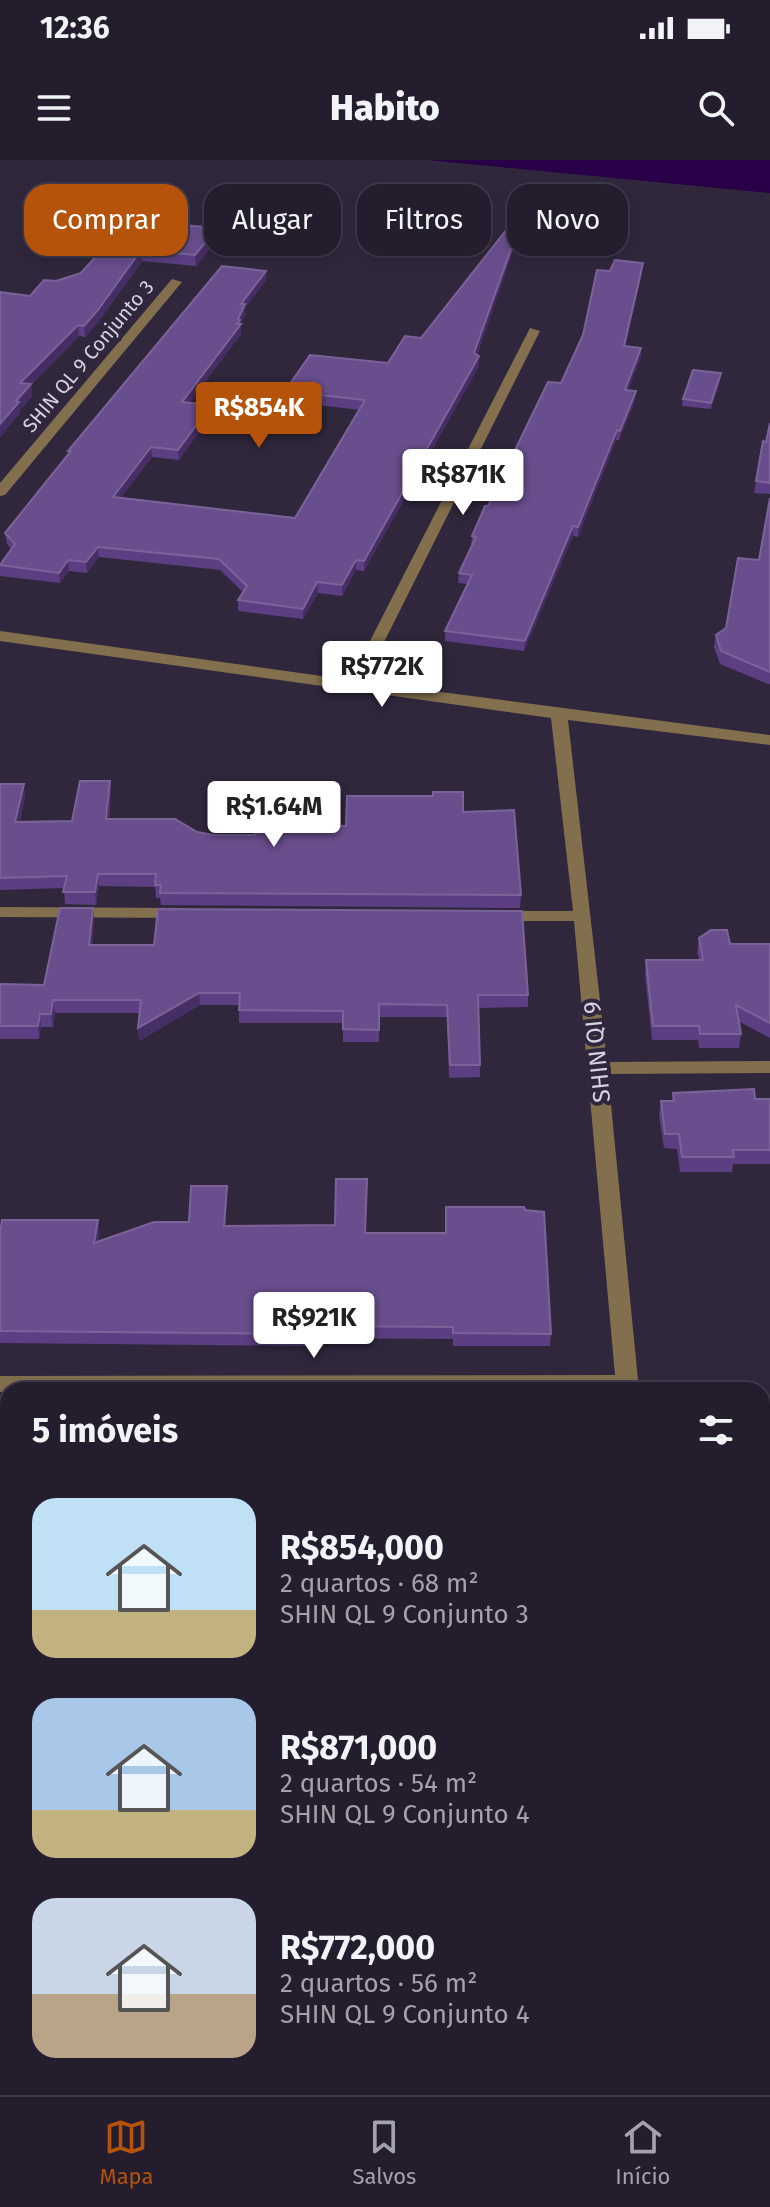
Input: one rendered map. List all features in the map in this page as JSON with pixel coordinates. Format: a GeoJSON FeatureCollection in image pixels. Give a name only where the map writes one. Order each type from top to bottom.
{"type":"FeatureCollection","features":[{"type":"Feature","properties":{"kind":"street","name":"SHIN QL 9 Conjunto 3"},"geometry":{"type":"LineString","coordinates":[[0,492],[176,282]]}},
{"type":"Feature","properties":{"kind":"street"},"geometry":{"type":"LineString","coordinates":[[355,685],[534,331]]}},
{"type":"Feature","properties":{"kind":"street"},"geometry":{"type":"LineString","coordinates":[[0,636],[559,714],[770,740]]}},
{"type":"Feature","properties":{"kind":"street","name":"SHIN QI 9"},"geometry":{"type":"LineString","coordinates":[[559,714],[599,1068],[628,1382]]}},
{"type":"Feature","properties":{"kind":"street"},"geometry":{"type":"LineString","coordinates":[[0,912],[205,913]]}},
{"type":"Feature","properties":{"kind":"street"},"geometry":{"type":"LineString","coordinates":[[473,915],[583,916]]}},
{"type":"Feature","properties":{"kind":"street"},"geometry":{"type":"LineString","coordinates":[[599,1068],[770,1067]]}},
{"type":"Feature","properties":{"kind":"shaded area"},"geometry":{"type":"Polygon","coordinates":[[[427,160],[770,160],[770,193],[427,160]]]}},
{"type":"Feature","properties":{"kind":"building"},"geometry":{"type":"Polygon","coordinates":[[[188,225],[204,227],[204,244],[195,255],[188,254],[188,225]]]}},
{"type":"Feature","properties":{"kind":"building"},"geometry":{"type":"Polygon","coordinates":[[[507,229],[509,256],[474,353],[479,356],[364,561],[356,560],[342,585],[317,582],[303,609],[238,600],[247,586],[219,559],[98,547],[86,562],[68,560],[59,573],[0,565],[15,544],[5,533],[71,451],[68,451],[222,266],[266,271],[241,304],[245,304],[237,324],[241,324],[182,402],[211,405],[178,450],[151,447],[113,497],[295,518],[365,400],[285,391],[310,355],[388,363],[405,336],[421,338],[486,256],[491,256],[491,249],[507,229]]]}},
{"type":"Feature","properties":{"kind":"building"},"geometry":{"type":"Polygon","coordinates":[[[96,256],[137,256],[84,326],[78,325],[20,383],[31,384],[0,424],[0,292],[30,296],[44,280],[56,281],[81,273],[96,256]]]}},
{"type":"Feature","properties":{"kind":"building"},"geometry":{"type":"Polygon","coordinates":[[[615,260],[643,263],[624,346],[641,348],[625,390],[636,391],[578,527],[573,526],[525,641],[445,631],[472,575],[459,573],[476,537],[472,536],[485,506],[488,506],[548,382],[561,383],[583,335],[597,270],[610,271],[615,260]]]}},
{"type":"Feature","properties":{"kind":"building"},"geometry":{"type":"Polygon","coordinates":[[[693,370],[721,373],[711,403],[683,399],[693,370]]]}},
{"type":"Feature","properties":{"kind":"building"},"geometry":{"type":"Polygon","coordinates":[[[770,423],[770,483],[756,481],[763,441],[766,442],[770,423]]]}},
{"type":"Feature","properties":{"kind":"building"},"geometry":{"type":"Polygon","coordinates":[[[770,498],[770,672],[721,651],[716,635],[726,628],[738,558],[759,560],[770,498]]]}},
{"type":"Feature","properties":{"kind":"building"},"geometry":{"type":"Polygon","coordinates":[[[80,781],[110,781],[106,819],[175,819],[197,832],[214,835],[255,835],[258,793],[287,793],[285,826],[346,826],[347,796],[433,796],[433,792],[463,792],[463,812],[514,810],[521,895],[160,893],[161,885],[155,885],[156,874],[98,874],[95,892],[63,892],[67,876],[0,878],[0,784],[24,784],[15,822],[72,821],[80,781]]]}},
{"type":"Feature","properties":{"kind":"building"},"geometry":{"type":"Polygon","coordinates":[[[60,908],[93,908],[89,945],[154,945],[158,909],[522,911],[528,995],[478,995],[480,1065],[450,1065],[447,1005],[379,1004],[379,1030],[343,1029],[343,1011],[239,1010],[240,993],[199,993],[138,1028],[141,1000],[53,1000],[51,1014],[40,1014],[38,1026],[0,1026],[0,984],[44,985],[60,908]]]}},
{"type":"Feature","properties":{"kind":"building"},"geometry":{"type":"Polygon","coordinates":[[[711,930],[727,930],[730,944],[770,944],[770,1023],[736,1005],[741,1034],[700,1034],[699,1026],[653,1026],[646,960],[703,960],[699,938],[711,930]]]}},
{"type":"Feature","properties":{"kind":"building"},"geometry":{"type":"Polygon","coordinates":[[[754,1089],[755,1099],[770,1099],[770,1150],[733,1150],[734,1157],[682,1157],[679,1134],[665,1134],[661,1101],[674,1101],[673,1093],[754,1089]]]}},
{"type":"Feature","properties":{"kind":"building"},"geometry":{"type":"Polygon","coordinates":[[[336,1179],[367,1179],[365,1233],[446,1233],[446,1207],[524,1207],[525,1210],[544,1212],[551,1334],[453,1333],[453,1327],[309,1326],[309,1334],[0,1331],[2,1220],[98,1220],[94,1243],[154,1222],[189,1222],[191,1186],[227,1186],[224,1226],[335,1225],[336,1179]]]}}]}
